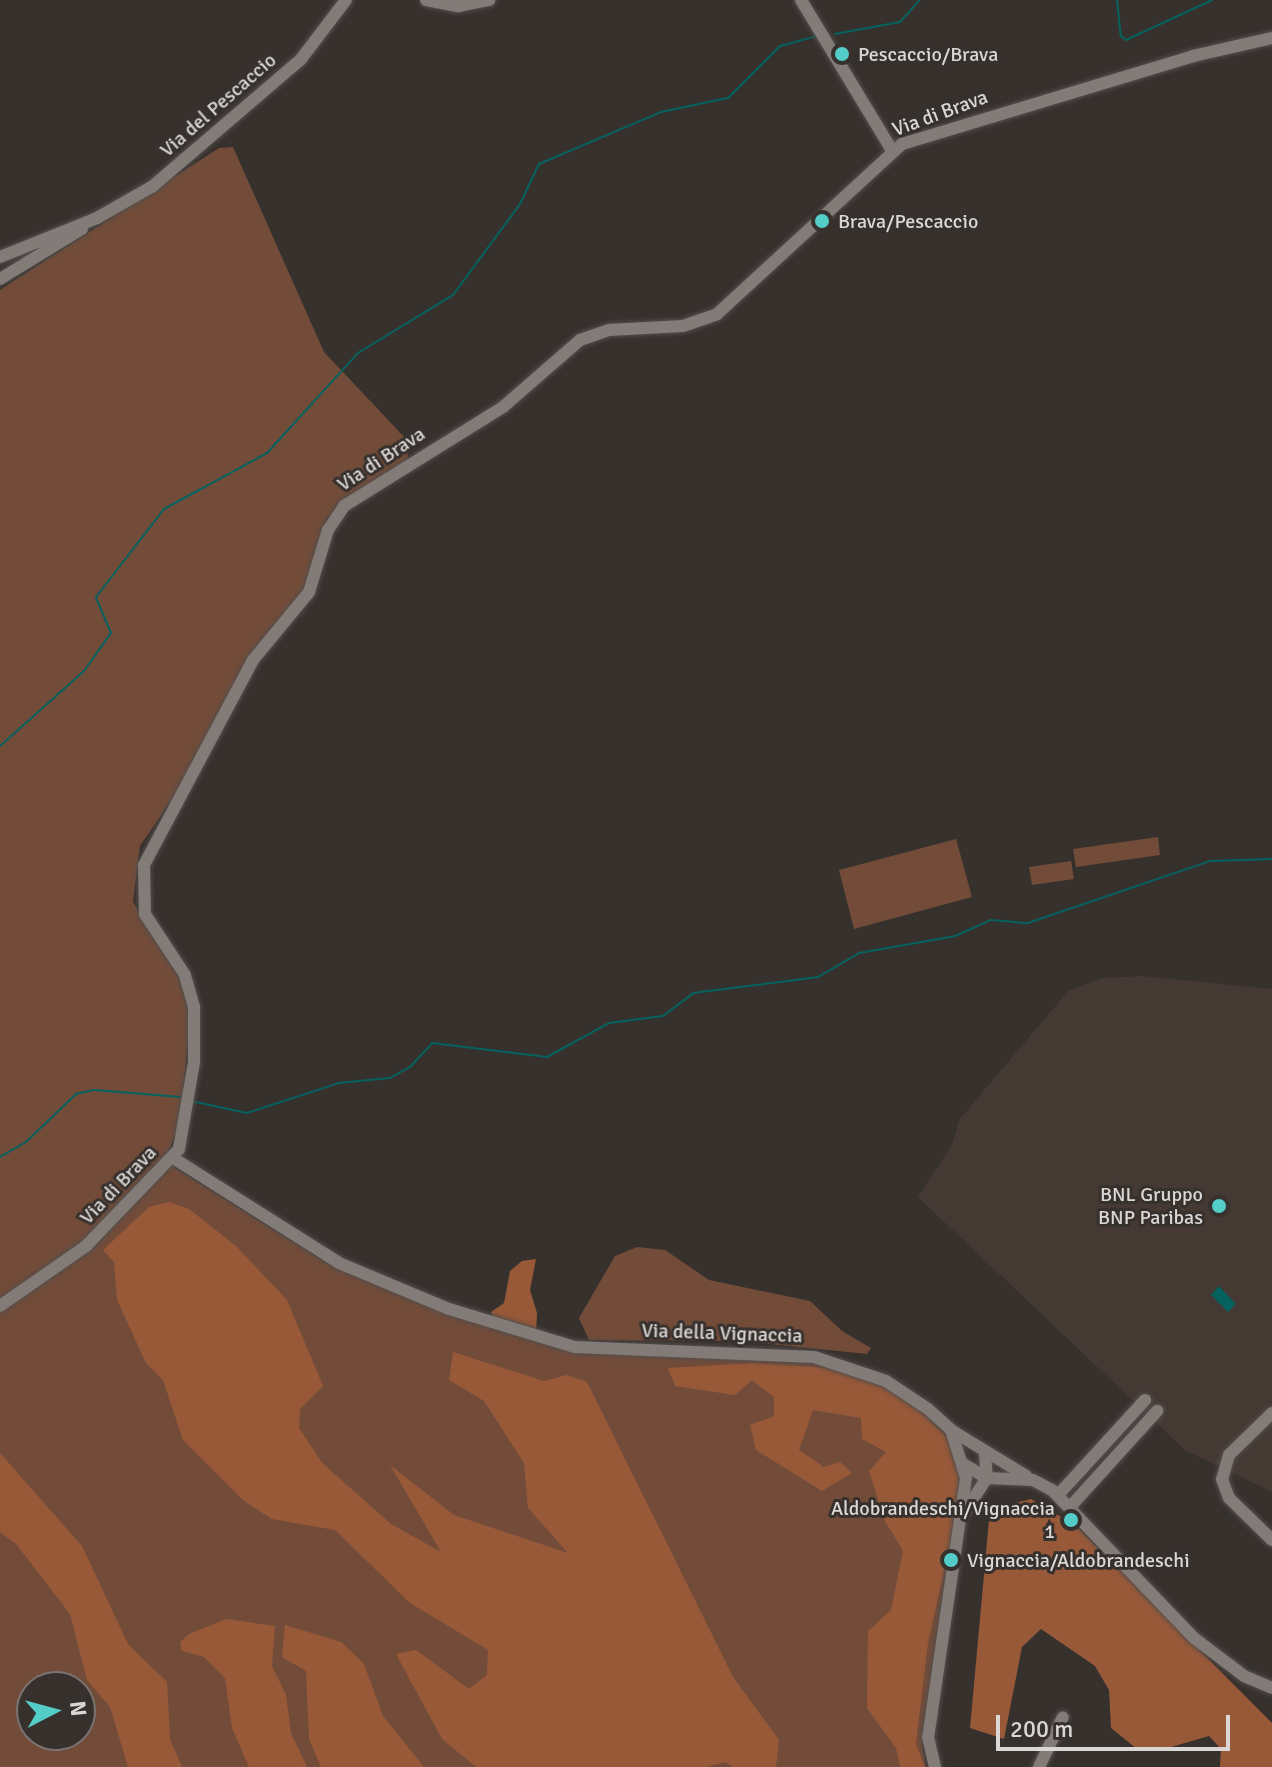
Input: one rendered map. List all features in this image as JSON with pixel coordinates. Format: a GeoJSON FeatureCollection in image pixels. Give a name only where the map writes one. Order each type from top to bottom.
{"type":"FeatureCollection","features":[{"type":"Feature","properties":{"kind":"street","name":"Via del Pescaccio"},"geometry":{"type":"LineString","coordinates":[[0,279],[153,186],[294,66],[346,0]]}},
{"type":"Feature","properties":{"kind":"street"},"geometry":{"type":"LineString","coordinates":[[426,0],[458,6],[489,0]]}},
{"type":"Feature","properties":{"kind":"street"},"geometry":{"type":"LineString","coordinates":[[801,0],[837,53],[892,150]]}},
{"type":"Feature","properties":{"kind":"street","name":"Via di Brava"},"geometry":{"type":"LineString","coordinates":[[0,1306],[86,1246],[173,1158],[189,1100],[193,1000],[185,975],[145,914],[144,865],[253,660],[311,589],[338,513],[361,492],[503,407],[584,338],[609,330],[683,326],[714,316],[892,150],[964,123],[1193,56],[1272,38]]}},
{"type":"Feature","properties":{"kind":"street","name":"Via del Pescaccio"},"geometry":{"type":"LineString","coordinates":[[0,257],[97,218]]}},
{"type":"Feature","properties":{"kind":"street","name":"Via della Vignaccia"},"geometry":{"type":"LineString","coordinates":[[173,1158],[339,1263],[449,1309],[575,1347],[814,1357],[886,1381],[985,1453],[1058,1495],[1201,1644],[1244,1676],[1272,1688]]}},
{"type":"Feature","properties":{"kind":"street"},"geometry":{"type":"LineString","coordinates":[[1058,1495],[1145,1400]]}},
{"type":"Feature","properties":{"kind":"street"},"geometry":{"type":"LineString","coordinates":[[1070,1507],[1157,1411]]}},
{"type":"Feature","properties":{"kind":"street"},"geometry":{"type":"LineString","coordinates":[[1272,1413],[1229,1455],[1222,1479],[1229,1498],[1272,1540]]}},
{"type":"Feature","properties":{"kind":"street"},"geometry":{"type":"LineString","coordinates":[[935,1767],[928,1737],[964,1513],[965,1465],[951,1430]]}},
{"type":"Feature","properties":{"kind":"street"},"geometry":{"type":"LineString","coordinates":[[964,1513],[987,1478],[985,1453],[965,1465]]}},
{"type":"Feature","properties":{"kind":"street"},"geometry":{"type":"LineString","coordinates":[[965,1465],[987,1478],[1033,1480]]}},
{"type":"Feature","properties":{"kind":"street"},"geometry":{"type":"LineString","coordinates":[[1039,1767],[1063,1717]]}},
{"type":"Feature","properties":{"kind":"shaded area"},"geometry":{"type":"Polygon","coordinates":[[[233,147],[324,352],[407,440],[408,459],[327,518],[301,598],[246,662],[198,761],[140,846],[133,902],[182,983],[190,1018],[180,1124],[164,1161],[328,1264],[432,1308],[567,1350],[778,1357],[828,1365],[904,1395],[950,1436],[963,1492],[922,1744],[926,1767],[0,1767],[0,290],[219,148],[233,147]]]}},
{"type":"Feature","properties":{"kind":"shaded area"},"geometry":{"type":"Polygon","coordinates":[[[1158,837],[1160,855],[1076,867],[1073,849],[1158,837]]]}},
{"type":"Feature","properties":{"kind":"shaded area"},"geometry":{"type":"Polygon","coordinates":[[[956,839],[972,897],[854,929],[839,870],[956,839]]]}},
{"type":"Feature","properties":{"kind":"shaded area"},"geometry":{"type":"Polygon","coordinates":[[[1071,861],[1074,879],[1032,885],[1029,867],[1071,861]]]}},
{"type":"Feature","properties":{"kind":"shaded area"},"geometry":{"type":"Polygon","coordinates":[[[1142,976],[1272,989],[1272,1492],[1185,1450],[918,1197],[952,1145],[959,1120],[1069,990],[1103,978],[1142,976]]]}},
{"type":"Feature","properties":{"kind":"shaded area"},"geometry":{"type":"Polygon","coordinates":[[[169,1202],[189,1209],[236,1246],[287,1300],[323,1386],[300,1409],[299,1428],[322,1463],[391,1524],[441,1552],[390,1465],[454,1515],[568,1553],[528,1508],[524,1463],[484,1401],[449,1380],[453,1352],[544,1381],[567,1375],[587,1382],[733,1677],[779,1740],[776,1767],[733,1767],[725,1762],[706,1767],[476,1767],[442,1739],[396,1654],[416,1650],[469,1689],[487,1675],[488,1650],[410,1603],[335,1530],[272,1519],[244,1501],[183,1440],[163,1380],[146,1363],[117,1300],[114,1262],[103,1250],[149,1207],[169,1202]]]}},
{"type":"Feature","properties":{"kind":"shaded area"},"geometry":{"type":"Polygon","coordinates":[[[637,1247],[665,1250],[709,1280],[810,1301],[842,1331],[871,1348],[867,1354],[740,1341],[589,1340],[579,1318],[615,1256],[637,1247]]]}},
{"type":"Feature","properties":{"kind":"shaded area"},"geometry":{"type":"Polygon","coordinates":[[[536,1259],[530,1290],[537,1313],[536,1334],[493,1320],[491,1312],[504,1303],[510,1271],[522,1261],[536,1259]]]}},
{"type":"Feature","properties":{"kind":"shaded area"},"geometry":{"type":"Polygon","coordinates":[[[753,1363],[829,1368],[891,1384],[953,1443],[963,1486],[928,1643],[916,1744],[925,1767],[900,1767],[896,1748],[867,1708],[868,1631],[891,1610],[903,1551],[885,1521],[869,1471],[886,1452],[862,1439],[861,1418],[813,1410],[799,1450],[824,1467],[840,1462],[852,1473],[822,1491],[756,1450],[750,1425],[774,1416],[774,1397],[752,1380],[735,1395],[675,1386],[668,1368],[753,1363]]]}},
{"type":"Feature","properties":{"kind":"shaded area"},"geometry":{"type":"Polygon","coordinates":[[[0,1453],[82,1546],[128,1644],[167,1682],[170,1739],[182,1767],[128,1767],[110,1707],[96,1691],[96,1671],[85,1671],[70,1614],[16,1544],[0,1532],[0,1453]]]}},
{"type":"Feature","properties":{"kind":"shaded area"},"geometry":{"type":"Polygon","coordinates":[[[1031,1499],[1075,1525],[1272,1723],[1272,1767],[1220,1767],[1221,1749],[1209,1736],[1161,1750],[1137,1749],[1111,1728],[1109,1690],[1095,1666],[1041,1629],[1022,1647],[1004,1739],[970,1728],[990,1509],[1031,1499]]]}},
{"type":"Feature","properties":{"kind":"shaded area"},"geometry":{"type":"Polygon","coordinates":[[[226,1619],[275,1626],[272,1666],[286,1695],[291,1733],[307,1767],[249,1767],[232,1728],[225,1678],[204,1657],[182,1651],[180,1642],[189,1634],[226,1619]]]}},
{"type":"Feature","properties":{"kind":"shaded area"},"geometry":{"type":"Polygon","coordinates":[[[285,1625],[341,1642],[364,1664],[383,1716],[424,1767],[321,1767],[309,1739],[306,1671],[282,1657],[285,1625]]]}},
{"type":"Feature","properties":{"kind":"water"},"geometry":{"type":"Polygon","coordinates":[[[1219,1286],[1236,1304],[1228,1312],[1211,1295],[1219,1286]]]}},
{"type":"Feature","properties":{"kind":"waterway"},"geometry":{"type":"LineString","coordinates":[[835,34],[900,22],[920,0]]}},
{"type":"Feature","properties":{"kind":"waterway"},"geometry":{"type":"LineString","coordinates":[[1117,0],[1121,36],[1126,40],[1212,0]]}},
{"type":"Feature","properties":{"kind":"waterway"},"geometry":{"type":"LineString","coordinates":[[0,746],[84,671],[111,633],[96,597],[164,509],[267,453],[358,353],[453,295],[520,204],[539,164],[661,112],[728,98],[780,46],[818,36]]}},
{"type":"Feature","properties":{"kind":"waterway"},"geometry":{"type":"LineString","coordinates":[[191,1101],[247,1113],[339,1083],[390,1078],[410,1067],[432,1043],[547,1057],[609,1023],[663,1016],[693,993],[818,977],[859,953],[955,936],[991,920],[1028,923],[1210,861],[1272,859]]}},
{"type":"Feature","properties":{"kind":"waterway"},"geometry":{"type":"LineString","coordinates":[[0,1157],[26,1142],[76,1094],[94,1090],[181,1097]]}},
{"type":"Feature","properties":{"kind":"place","name":"Pescaccio/Brava"},"geometry":{"type":"Point","coordinates":[842,54]}},
{"type":"Feature","properties":{"kind":"place","name":"Brava/Pescaccio"},"geometry":{"type":"Point","coordinates":[822,221]}},
{"type":"Feature","properties":{"kind":"place","name":"BNL Gruppo BNP Paribas"},"geometry":{"type":"Point","coordinates":[1219,1206]}},
{"type":"Feature","properties":{"kind":"place","name":"Aldobrandeschi/Vignaccia 1"},"geometry":{"type":"Point","coordinates":[1071,1520]}},
{"type":"Feature","properties":{"kind":"place","name":"Vignaccia/Aldobrandeschi"},"geometry":{"type":"Point","coordinates":[951,1560]}}]}
